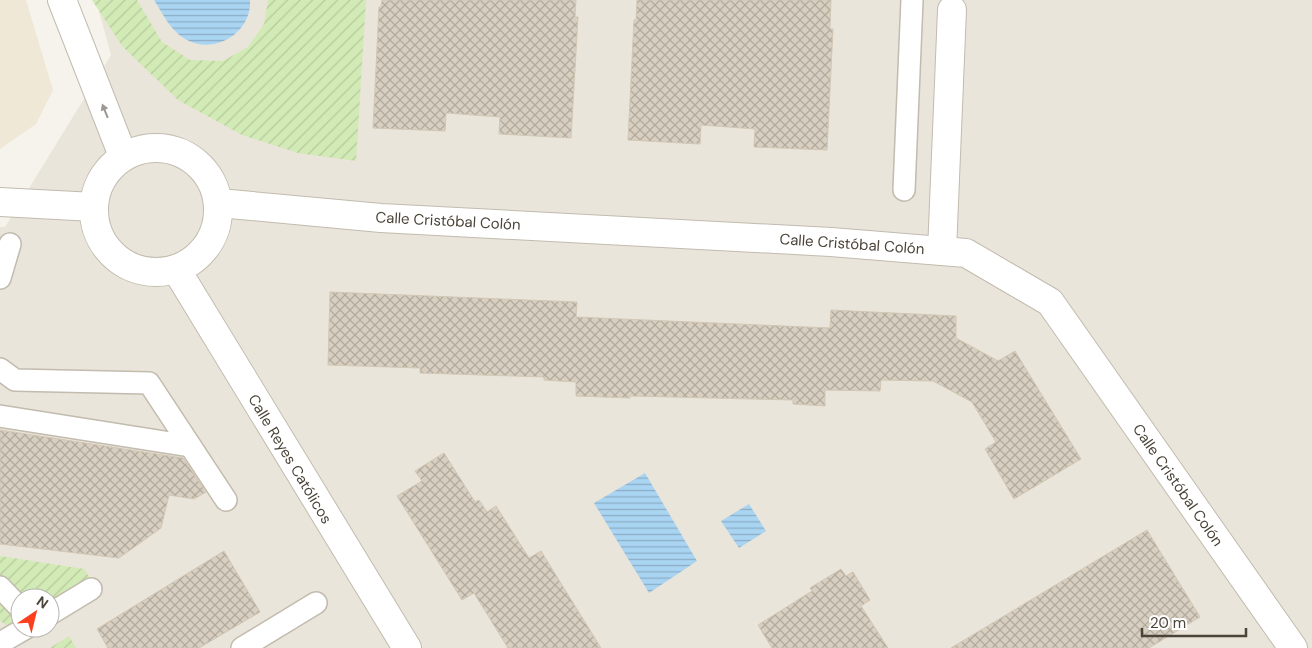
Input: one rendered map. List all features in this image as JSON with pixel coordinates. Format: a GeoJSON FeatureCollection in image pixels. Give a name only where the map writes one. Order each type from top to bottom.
{"type":"FeatureCollection","features":[{"type":"Feature","properties":{"kind":"street"},"geometry":{"type":"LineString","coordinates":[[62,0],[123,156]]}},
{"type":"Feature","properties":{"kind":"street"},"geometry":{"type":"LineString","coordinates":[[904,190],[912,0]]}},
{"type":"Feature","properties":{"kind":"street"},"geometry":{"type":"LineString","coordinates":[[942,251],[952,10]]}},
{"type":"Feature","properties":{"kind":"street"},"geometry":{"type":"LineString","coordinates":[[164,148],[184,154],[201,166],[213,183],[219,203],[217,224],[209,244],[194,259],[176,269],[156,272],[136,269],[118,259],[105,245],[96,227],[94,207],[98,187],[108,170],[123,156],[143,149],[164,148]]}},
{"type":"Feature","properties":{"kind":"street"},"geometry":{"type":"LineString","coordinates":[[0,202],[94,207]]}},
{"type":"Feature","properties":{"kind":"street","name":"Calle Cristóbal Colón"},"geometry":{"type":"LineString","coordinates":[[219,203],[381,218],[821,241],[966,253],[1050,302],[1293,648]]}},
{"type":"Feature","properties":{"kind":"street"},"geometry":{"type":"LineString","coordinates":[[0,278],[10,244]]}},
{"type":"Feature","properties":{"kind":"street","name":"Calle Reyes Católicos"},"geometry":{"type":"LineString","coordinates":[[176,269],[407,648]]}},
{"type":"Feature","properties":{"kind":"street"},"geometry":{"type":"LineString","coordinates":[[0,369],[15,380],[149,383],[226,500]]}},
{"type":"Feature","properties":{"kind":"street"},"geometry":{"type":"LineString","coordinates":[[0,416],[190,446]]}},
{"type":"Feature","properties":{"kind":"street"},"geometry":{"type":"LineString","coordinates":[[0,587],[10,598]]}},
{"type":"Feature","properties":{"kind":"street"},"geometry":{"type":"LineString","coordinates":[[60,608],[91,589]]}},
{"type":"Feature","properties":{"kind":"street"},"geometry":{"type":"LineString","coordinates":[[242,648],[316,603]]}},
{"type":"Feature","properties":{"kind":"shaded area"},"geometry":{"type":"Polygon","coordinates":[[[0,0],[26,0],[53,90],[36,124],[0,149],[0,0]]]}},
{"type":"Feature","properties":{"kind":"shaded area"},"geometry":{"type":"Polygon","coordinates":[[[92,0],[1312,0],[1312,648],[0,648],[0,227],[5,227],[111,55],[98,8],[92,0]]]}},
{"type":"Feature","properties":{"kind":"green space"},"geometry":{"type":"Polygon","coordinates":[[[92,0],[137,0],[162,42],[190,60],[223,61],[248,47],[264,24],[268,0],[366,0],[356,161],[298,153],[242,135],[178,100],[122,46],[92,0]]]}},
{"type":"Feature","properties":{"kind":"green space"},"geometry":{"type":"Polygon","coordinates":[[[0,556],[84,569],[91,580],[60,600],[60,588],[10,589],[0,580],[0,556]]]}},
{"type":"Feature","properties":{"kind":"green space"},"geometry":{"type":"Polygon","coordinates":[[[0,595],[10,604],[10,629],[0,620],[0,595]]]}},
{"type":"Feature","properties":{"kind":"green space"},"geometry":{"type":"Polygon","coordinates":[[[69,636],[76,648],[50,648],[69,636]]]}},
{"type":"Feature","properties":{"kind":"water"},"geometry":{"type":"Polygon","coordinates":[[[154,0],[250,0],[249,12],[245,22],[238,31],[219,43],[208,45],[196,44],[185,39],[175,31],[154,0]]]}},
{"type":"Feature","properties":{"kind":"water"},"geometry":{"type":"Polygon","coordinates":[[[645,473],[697,561],[649,593],[594,503],[645,473]]]}},
{"type":"Feature","properties":{"kind":"water"},"geometry":{"type":"Polygon","coordinates":[[[749,504],[766,531],[739,548],[721,521],[749,504]]]}},
{"type":"Feature","properties":{"kind":"building"},"geometry":{"type":"Polygon","coordinates":[[[382,0],[576,0],[575,17],[578,17],[571,138],[499,134],[500,117],[446,113],[445,131],[373,128],[379,7],[381,7],[382,0]]]}},
{"type":"Feature","properties":{"kind":"building"},"geometry":{"type":"Polygon","coordinates":[[[637,0],[831,0],[830,29],[833,29],[827,150],[754,147],[755,129],[701,125],[700,144],[628,140],[634,20],[636,20],[637,0]]]}},
{"type":"Feature","properties":{"kind":"building"},"geometry":{"type":"Polygon","coordinates":[[[330,292],[577,302],[576,317],[830,328],[831,310],[956,316],[956,338],[998,361],[1015,351],[1081,459],[1014,499],[985,449],[996,442],[972,402],[933,381],[881,380],[880,391],[825,390],[825,406],[793,404],[793,400],[576,396],[576,382],[544,380],[544,377],[420,373],[420,368],[328,365],[330,292]]]}},
{"type":"Feature","properties":{"kind":"building"},"geometry":{"type":"Polygon","coordinates":[[[0,430],[183,458],[206,492],[194,499],[169,495],[161,528],[119,558],[0,544],[0,430]]]}},
{"type":"Feature","properties":{"kind":"building"},"geometry":{"type":"Polygon","coordinates":[[[444,453],[475,502],[479,500],[487,512],[496,506],[529,558],[541,551],[601,648],[508,648],[474,593],[462,600],[397,496],[422,481],[415,471],[444,453]]]}},
{"type":"Feature","properties":{"kind":"building"},"geometry":{"type":"Polygon","coordinates":[[[1147,530],[1200,617],[1149,648],[951,648],[1147,530]]]}},
{"type":"Feature","properties":{"kind":"building"},"geometry":{"type":"Polygon","coordinates":[[[224,551],[260,612],[199,648],[108,648],[97,629],[224,551]]]}},
{"type":"Feature","properties":{"kind":"building"},"geometry":{"type":"Polygon","coordinates":[[[841,569],[846,576],[853,572],[870,600],[861,606],[888,648],[772,648],[758,625],[812,591],[810,588],[841,569]]]}}]}
